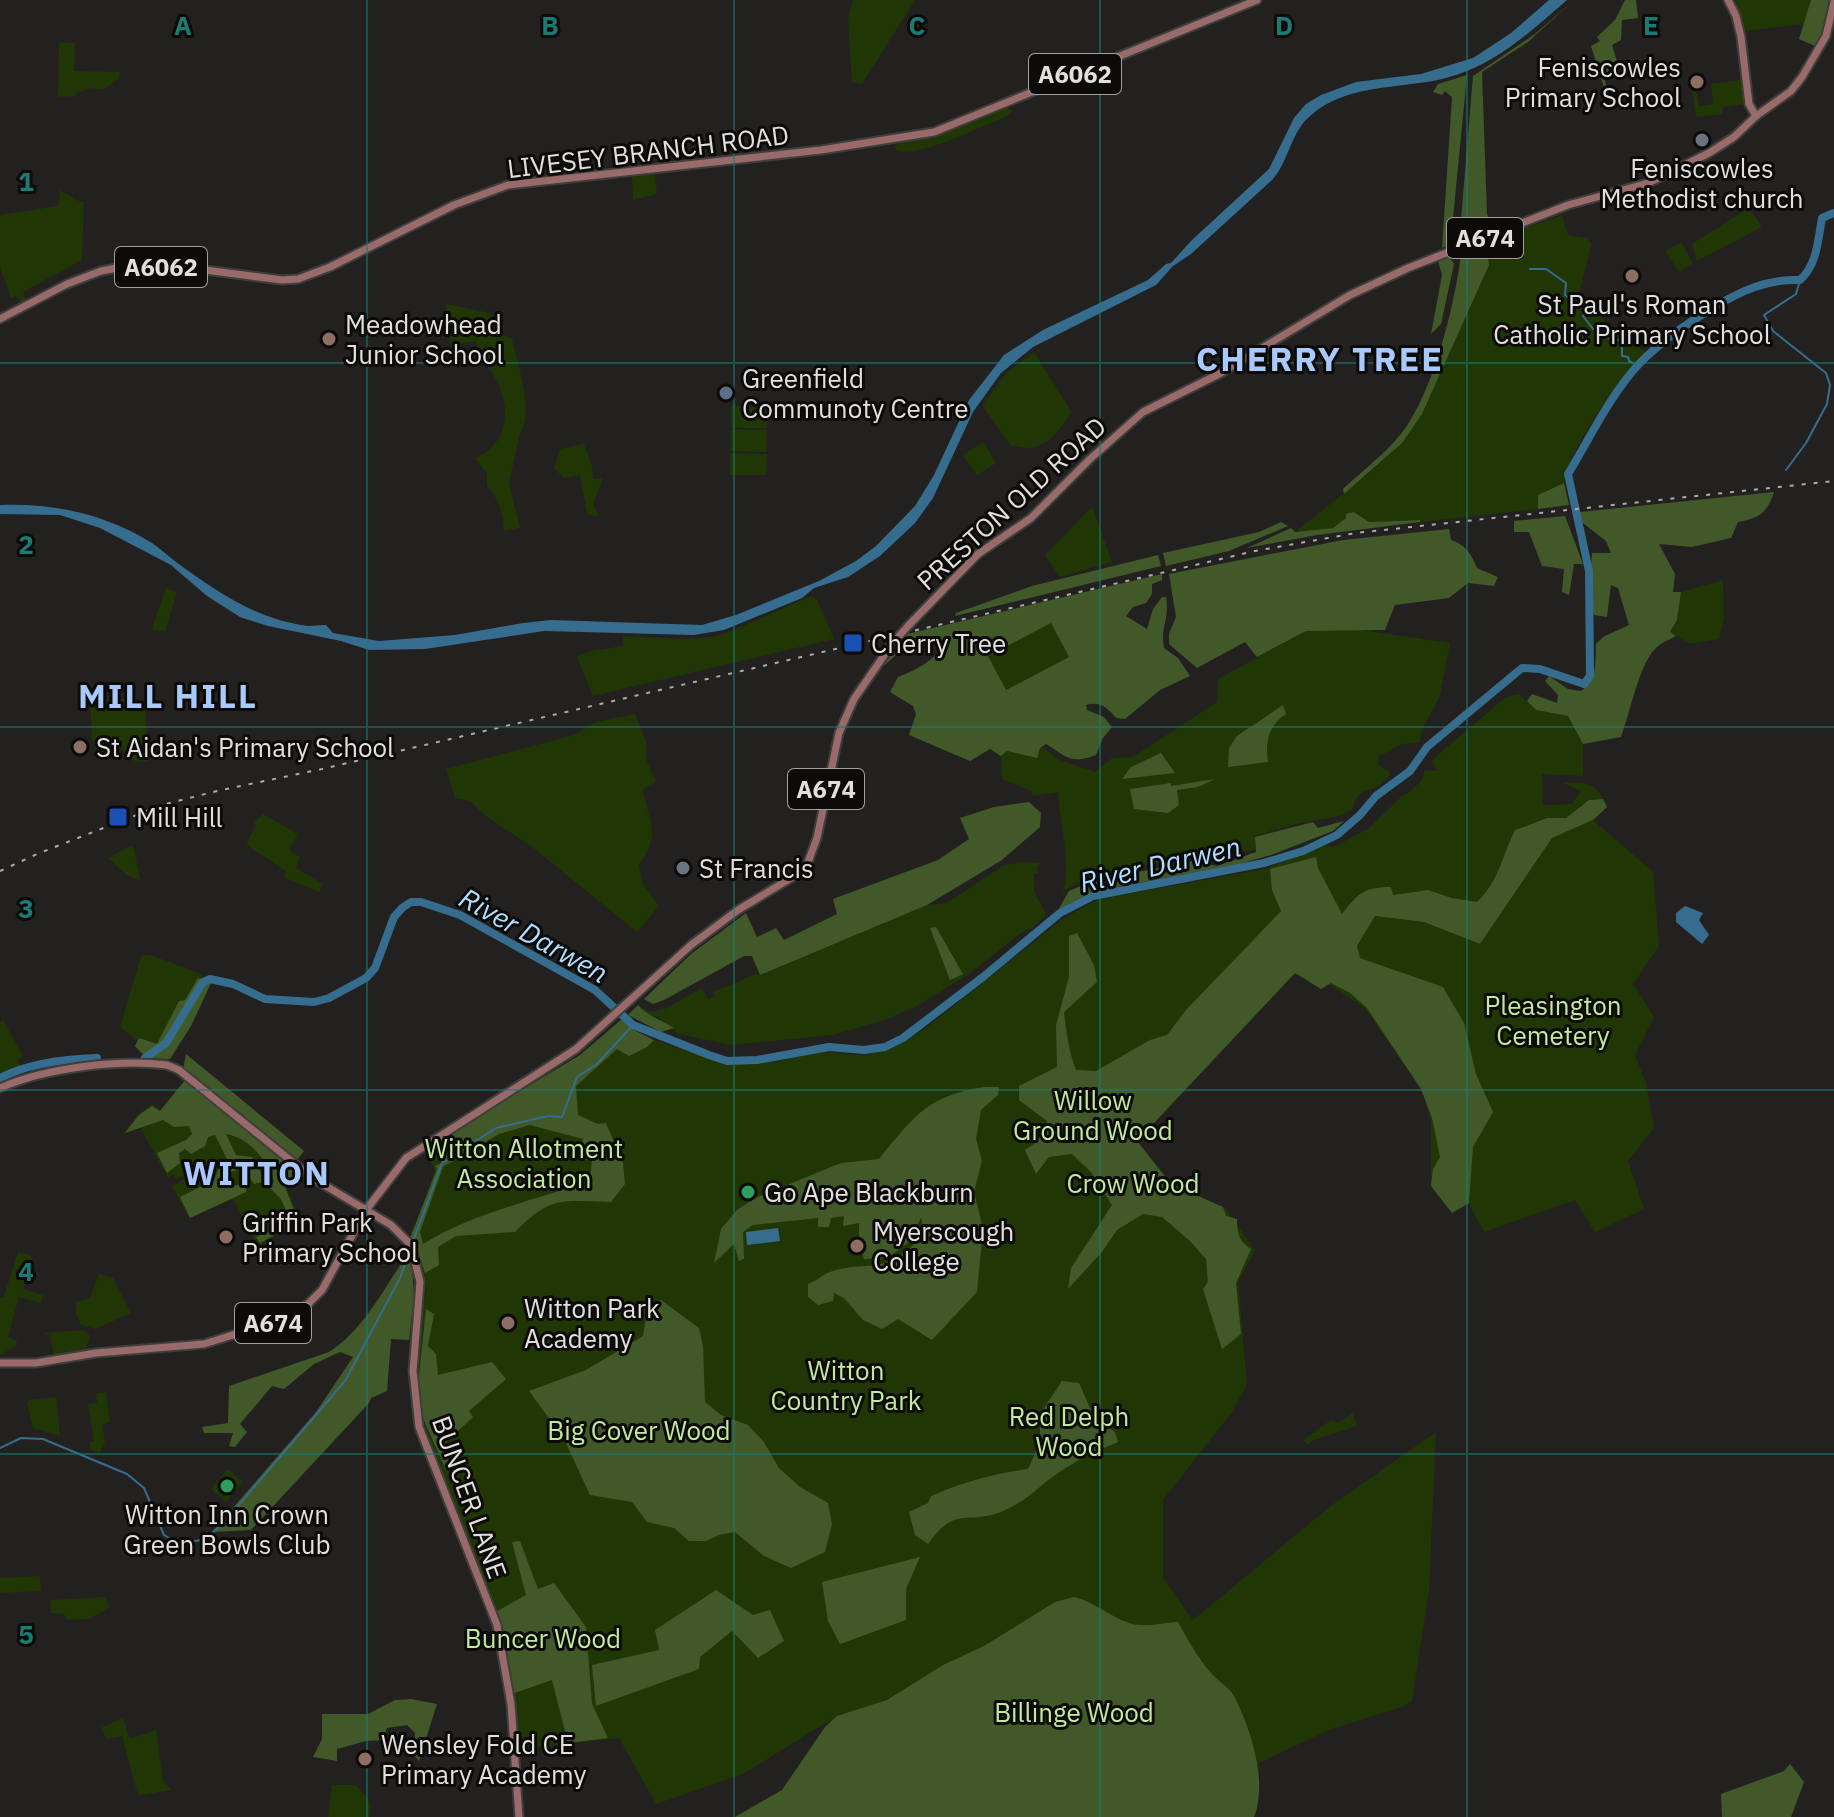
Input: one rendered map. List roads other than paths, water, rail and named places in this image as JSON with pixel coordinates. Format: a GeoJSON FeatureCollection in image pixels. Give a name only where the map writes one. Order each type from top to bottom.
{"type":"FeatureCollection","features":[{"type":"Feature","properties":{"kind":"main road","name":"LIVESEY BRANCH ROAD"},"geometry":{"type":"LineString","coordinates":[[0,319],[67,284],[101,271],[133,265],[298,279],[330,267],[454,205],[508,185],[821,150],[934,132],[1257,0]]}},
{"type":"Feature","properties":{"kind":"main road"},"geometry":{"type":"LineString","coordinates":[[1728,0],[1736,16],[1749,104],[1756,116]]}},
{"type":"Feature","properties":{"kind":"main road","name":"PRESTON OLD ROAD"},"geometry":{"type":"LineString","coordinates":[[366,1210],[413,1152],[576,1049],[703,936],[807,865],[817,838],[839,733],[854,699],[892,644],[978,554],[1031,518],[1143,412],[1219,374],[1350,295],[1408,268],[1568,205],[1648,183],[1709,153],[1791,91],[1826,36],[1834,2]]}},
{"type":"Feature","properties":{"kind":"main road","name":"BUNCER LANE"},"geometry":{"type":"LineString","coordinates":[[0,1088],[18,1080],[79,1068],[167,1065],[179,1070],[311,1177],[391,1225],[411,1245],[419,1272],[413,1371],[419,1427],[497,1625],[511,1704],[519,1817]]}},
{"type":"Feature","properties":{"kind":"main road","name":"A674"},"geometry":{"type":"LineString","coordinates":[[0,1363],[36,1363],[96,1353],[204,1344],[287,1318],[306,1306],[322,1290],[366,1210]]}},
{"type":"Feature","properties":{"kind":"water"},"geometry":{"type":"Polygon","coordinates":[[[1549,0],[1567,0],[1515,43],[1472,69],[1438,80],[1361,91],[1326,105],[1310,116],[1298,130],[1273,179],[1191,254],[1173,266],[1156,285],[1033,347],[1001,373],[973,412],[933,498],[915,523],[880,556],[848,577],[814,588],[802,598],[724,630],[694,635],[544,631],[425,649],[369,650],[240,617],[207,596],[171,565],[100,528],[60,515],[0,514],[0,505],[20,505],[60,508],[98,518],[152,543],[206,583],[254,611],[289,623],[326,625],[333,633],[379,641],[455,635],[551,620],[702,625],[736,615],[819,581],[876,546],[915,506],[934,475],[969,400],[1004,355],[1043,330],[1148,280],[1171,263],[1269,169],[1294,118],[1306,104],[1356,82],[1421,74],[1473,58],[1511,33],[1549,0]]]}},
{"type":"Feature","properties":{"kind":"water"},"geometry":{"type":"Polygon","coordinates":[[[1685,906],[1703,913],[1699,920],[1709,935],[1702,944],[1676,922],[1676,913],[1685,906]]]}},
{"type":"Feature","properties":{"kind":"water"},"geometry":{"type":"Polygon","coordinates":[[[778,1228],[780,1241],[747,1245],[746,1232],[778,1228]]]}},
{"type":"Feature","properties":{"kind":"waterway","name":"River Darwen"},"geometry":{"type":"LineString","coordinates":[[145,1058],[166,1043],[203,982],[210,979],[233,984],[265,999],[314,1002],[329,998],[366,978],[375,968],[394,917],[411,902],[421,902],[460,915],[595,990],[633,1025],[727,1061],[757,1060],[829,1047],[864,1050],[885,1047],[903,1038],[983,977],[1060,913],[1093,896],[1264,863],[1303,851],[1337,835],[1376,796],[1410,771],[1427,747],[1522,668],[1540,669],[1584,684],[1590,676],[1589,571],[1568,474],[1619,389],[1647,356],[1665,340],[1733,296],[1765,284],[1800,280],[1813,260],[1822,218],[1834,213]]}},
{"type":"Feature","properties":{"kind":"waterway"},"geometry":{"type":"LineString","coordinates":[[1530,269],[1546,269],[1566,283],[1565,295],[1587,309],[1583,316],[1593,329],[1598,323],[1603,337],[1622,341],[1622,356],[1637,365]]}},
{"type":"Feature","properties":{"kind":"waterway"},"geometry":{"type":"LineString","coordinates":[[1786,470],[1806,443],[1827,404],[1830,385],[1826,373],[1773,331],[1764,315],[1796,294],[1800,280]]}},
{"type":"Feature","properties":{"kind":"waterway"},"geometry":{"type":"LineString","coordinates":[[412,1244],[442,1163],[496,1128],[548,1116],[562,1117],[577,1077],[597,1064],[633,1025]]}},
{"type":"Feature","properties":{"kind":"waterway","name":"River Darwen"},"geometry":{"type":"LineString","coordinates":[[0,1078],[47,1063],[97,1058]]}},
{"type":"Feature","properties":{"kind":"waterway"},"geometry":{"type":"LineString","coordinates":[[0,1448],[21,1438],[43,1439],[127,1474],[144,1488],[164,1535],[180,1544],[206,1539],[345,1381],[400,1278],[410,1250]]}},
{"type":"Feature","properties":{"kind":"railway"},"geometry":{"type":"LineString","coordinates":[[0,871],[162,805],[1255,551],[1356,533],[1834,481]]}},
{"type":"Feature","properties":{"kind":"place","name":"Feniscowles Primary School"},"geometry":{"type":"Point","coordinates":[1697,82]}},
{"type":"Feature","properties":{"kind":"place","name":"Feniscowles Methodist church"},"geometry":{"type":"Point","coordinates":[1702,140]}},
{"type":"Feature","properties":{"kind":"place","name":"St Paul's Roman Catholic Primary School"},"geometry":{"type":"Point","coordinates":[1632,276]}},
{"type":"Feature","properties":{"kind":"place","name":"Meadowhead Junior School"},"geometry":{"type":"Point","coordinates":[329,339]}},
{"type":"Feature","properties":{"kind":"place","name":"Greenfield Communoty Centre"},"geometry":{"type":"Point","coordinates":[726,393]}},
{"type":"Feature","properties":{"kind":"place","name":"Cherry Tree"},"geometry":{"type":"Point","coordinates":[853,643]}},
{"type":"Feature","properties":{"kind":"place","name":"St Aidan's Primary School"},"geometry":{"type":"Point","coordinates":[80,747]}},
{"type":"Feature","properties":{"kind":"place","name":"Mill Hill"},"geometry":{"type":"Point","coordinates":[118,817]}},
{"type":"Feature","properties":{"kind":"place","name":"St Francis"},"geometry":{"type":"Point","coordinates":[683,868]}},
{"type":"Feature","properties":{"kind":"place","name":"Go Ape Blackburn"},"geometry":{"type":"Point","coordinates":[748,1192]}},
{"type":"Feature","properties":{"kind":"place","name":"Griffin Park Primary School"},"geometry":{"type":"Point","coordinates":[226,1237]}},
{"type":"Feature","properties":{"kind":"place","name":"Myerscough College"},"geometry":{"type":"Point","coordinates":[857,1246]}},
{"type":"Feature","properties":{"kind":"place","name":"Witton Park Academy"},"geometry":{"type":"Point","coordinates":[508,1323]}},
{"type":"Feature","properties":{"kind":"place","name":"Witton Inn Crown Green Bowls Club"},"geometry":{"type":"Point","coordinates":[227,1486]}},
{"type":"Feature","properties":{"kind":"place","name":"Wensley Fold CE Primary Academy"},"geometry":{"type":"Point","coordinates":[365,1759]}},
{"type":"Feature","properties":{"kind":"district","name":"CHERRY TREE"},"geometry":{"type":"Point","coordinates":[1320,358]}},
{"type":"Feature","properties":{"kind":"district","name":"MILL HILL"},"geometry":{"type":"Point","coordinates":[168,695]}},
{"type":"Feature","properties":{"kind":"district","name":"WITTON"},"geometry":{"type":"Point","coordinates":[257,1172]}},
{"type":"Feature","properties":{"kind":"park label","name":"Pleasington Cemetery"},"geometry":{"type":"Point","coordinates":[1553,1020]}},
{"type":"Feature","properties":{"kind":"park label","name":"Willow Ground Wood"},"geometry":{"type":"Point","coordinates":[1093,1115]}},
{"type":"Feature","properties":{"kind":"park label","name":"Witton Allotment Association"},"geometry":{"type":"Point","coordinates":[524,1163]}},
{"type":"Feature","properties":{"kind":"park label","name":"Crow Wood"},"geometry":{"type":"Point","coordinates":[1133,1183]}},
{"type":"Feature","properties":{"kind":"park label","name":"Witton Country Park"},"geometry":{"type":"Point","coordinates":[846,1385]}},
{"type":"Feature","properties":{"kind":"park label","name":"Big Cover Wood"},"geometry":{"type":"Point","coordinates":[639,1430]}},
{"type":"Feature","properties":{"kind":"park label","name":"Red Delph Wood"},"geometry":{"type":"Point","coordinates":[1069,1431]}},
{"type":"Feature","properties":{"kind":"park label","name":"Buncer Wood"},"geometry":{"type":"Point","coordinates":[543,1638]}},
{"type":"Feature","properties":{"kind":"park label","name":"Billinge Wood"},"geometry":{"type":"Point","coordinates":[1074,1712]}}]}
